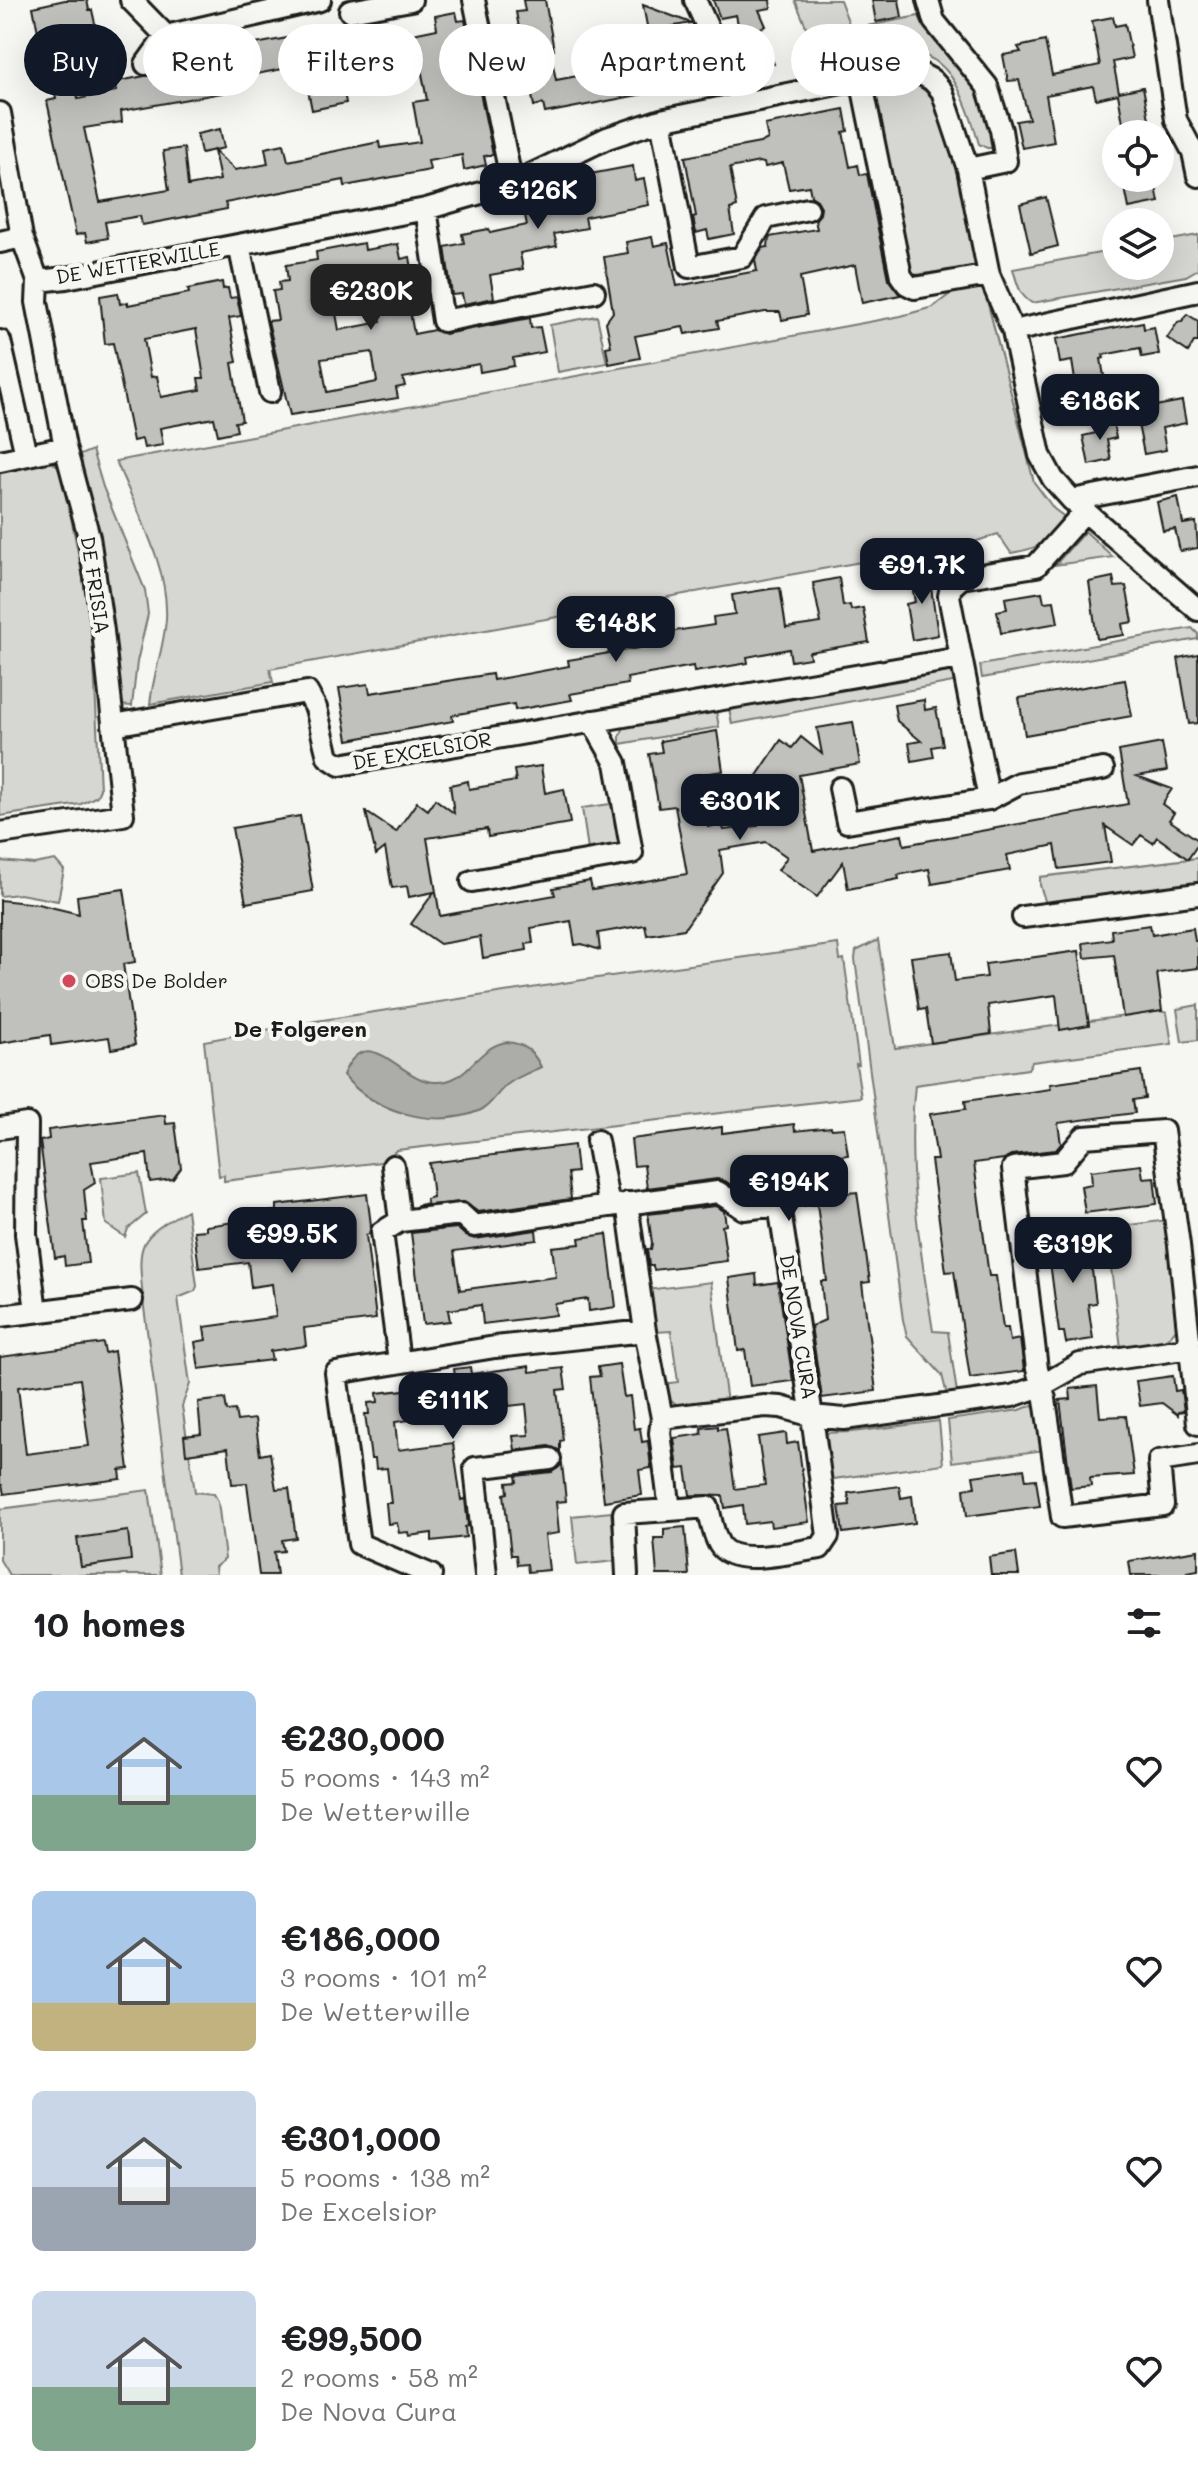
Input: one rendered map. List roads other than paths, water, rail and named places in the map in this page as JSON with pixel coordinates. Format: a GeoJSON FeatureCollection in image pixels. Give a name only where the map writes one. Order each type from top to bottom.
{"type":"FeatureCollection","features":[{"type":"Feature","properties":{"kind":"street"},"geometry":{"type":"LineString","coordinates":[[131,0],[154,24]]}},
{"type":"Feature","properties":{"kind":"street"},"geometry":{"type":"LineString","coordinates":[[217,24],[320,0]]}},
{"type":"Feature","properties":{"kind":"street"},"geometry":{"type":"LineString","coordinates":[[350,11],[411,0]]}},
{"type":"Feature","properties":{"kind":"street"},"geometry":{"type":"LineString","coordinates":[[474,0],[512,184]]}},
{"type":"Feature","properties":{"kind":"street"},"geometry":{"type":"LineString","coordinates":[[695,0],[742,103]]}},
{"type":"Feature","properties":{"kind":"street"},"geometry":{"type":"LineString","coordinates":[[928,0],[934,21],[987,86],[1001,130],[1006,161],[968,169]]}},
{"type":"Feature","properties":{"kind":"street"},"geometry":{"type":"LineString","coordinates":[[1154,4],[1176,120],[1193,152],[1198,176]]}},
{"type":"Feature","properties":{"kind":"street","name":"DE WETTERWILLE"},"geometry":{"type":"LineString","coordinates":[[930,79],[942,91],[968,169],[989,275],[1013,331],[1040,455],[1053,479],[1079,506],[1198,610]]}},
{"type":"Feature","properties":{"kind":"street","name":"DE WETTERWILLE"},"geometry":{"type":"LineString","coordinates":[[38,281],[426,209],[512,184],[607,138],[661,120],[791,93]]}},
{"type":"Feature","properties":{"kind":"street"},"geometry":{"type":"LineString","coordinates":[[864,96],[901,276],[915,288],[989,275]]}},
{"type":"Feature","properties":{"kind":"street","name":"DE FRISIA"},"geometry":{"type":"LineString","coordinates":[[0,113],[22,237],[38,281],[37,302],[65,447],[89,537],[123,815],[0,833]]}},
{"type":"Feature","properties":{"kind":"street"},"geometry":{"type":"LineString","coordinates":[[661,120],[689,267],[742,257],[766,218],[808,209]]}},
{"type":"Feature","properties":{"kind":"street"},"geometry":{"type":"LineString","coordinates":[[426,209],[443,321],[594,292]]}},
{"type":"Feature","properties":{"kind":"street"},"geometry":{"type":"LineString","coordinates":[[0,242],[22,237]]}},
{"type":"Feature","properties":{"kind":"street","name":"DE WETTERWILLE"},"geometry":{"type":"LineString","coordinates":[[239,245],[270,392]]}},
{"type":"Feature","properties":{"kind":"street"},"geometry":{"type":"LineString","coordinates":[[1013,331],[1198,291]]}},
{"type":"Feature","properties":{"kind":"street"},"geometry":{"type":"LineString","coordinates":[[0,341],[26,455]]}},
{"type":"Feature","properties":{"kind":"street"},"geometry":{"type":"LineString","coordinates":[[0,461],[65,447]]}},
{"type":"Feature","properties":{"kind":"street"},"geometry":{"type":"LineString","coordinates":[[989,799],[960,658],[949,596],[951,587],[961,578],[1036,566],[1079,506],[1198,476]]}},
{"type":"Feature","properties":{"kind":"street","name":"DE EXCELSIOR"},"geometry":{"type":"LineString","coordinates":[[113,725],[307,692],[316,708],[328,757],[340,765],[960,658]]}},
{"type":"Feature","properties":{"kind":"street"},"geometry":{"type":"LineString","coordinates":[[472,881],[632,853],[616,763],[592,721]]}},
{"type":"Feature","properties":{"kind":"street"},"geometry":{"type":"LineString","coordinates":[[840,788],[847,822],[989,799],[1019,783],[1103,769]]}},
{"type":"Feature","properties":{"kind":"street"},"geometry":{"type":"LineString","coordinates":[[1023,917],[1198,894]]}},
{"type":"Feature","properties":{"kind":"street"},"geometry":{"type":"LineString","coordinates":[[0,1128],[27,1124],[26,1234],[36,1311]]}},
{"type":"Feature","properties":{"kind":"street"},"geometry":{"type":"LineString","coordinates":[[1198,1424],[1190,1348],[1188,1244],[1163,1131],[1084,1137],[1063,1162],[1013,1168],[1037,1369],[1062,1517],[1163,1505],[1159,1461],[1198,1455]]}},
{"type":"Feature","properties":{"kind":"street"},"geometry":{"type":"LineString","coordinates":[[597,1141],[618,1205],[645,1331],[662,1418],[660,1433],[670,1510]]}},
{"type":"Feature","properties":{"kind":"street"},"geometry":{"type":"LineString","coordinates":[[393,1166],[400,1221],[382,1232],[399,1361]]}},
{"type":"Feature","properties":{"kind":"street","name":"DE NOVA CURA"},"geometry":{"type":"LineString","coordinates":[[400,1221],[461,1214],[474,1226],[718,1192],[744,1209],[779,1205],[828,1536],[820,1548],[743,1558],[728,1554],[718,1543],[708,1507],[624,1513],[627,1575]]}},
{"type":"Feature","properties":{"kind":"street"},"geometry":{"type":"LineString","coordinates":[[0,1316],[132,1300]]}},
{"type":"Feature","properties":{"kind":"street"},"geometry":{"type":"LineString","coordinates":[[431,1575],[359,1544],[336,1373],[495,1347],[645,1331]]}},
{"type":"Feature","properties":{"kind":"street","name":"DE NOVA CURA"},"geometry":{"type":"LineString","coordinates":[[662,1418],[765,1406],[844,1419],[1012,1396],[1041,1386],[1080,1364],[1190,1348]]}},
{"type":"Feature","properties":{"kind":"street"},"geometry":{"type":"LineString","coordinates":[[486,1575],[475,1468],[550,1459]]}},
{"type":"Feature","properties":{"kind":"place","name":"OBS De Bolder"},"geometry":{"type":"Point","coordinates":[69,981]}},
{"type":"Feature","properties":{"kind":"district","name":"De Folgeren"},"geometry":{"type":"Point","coordinates":[300,1029]}}]}
